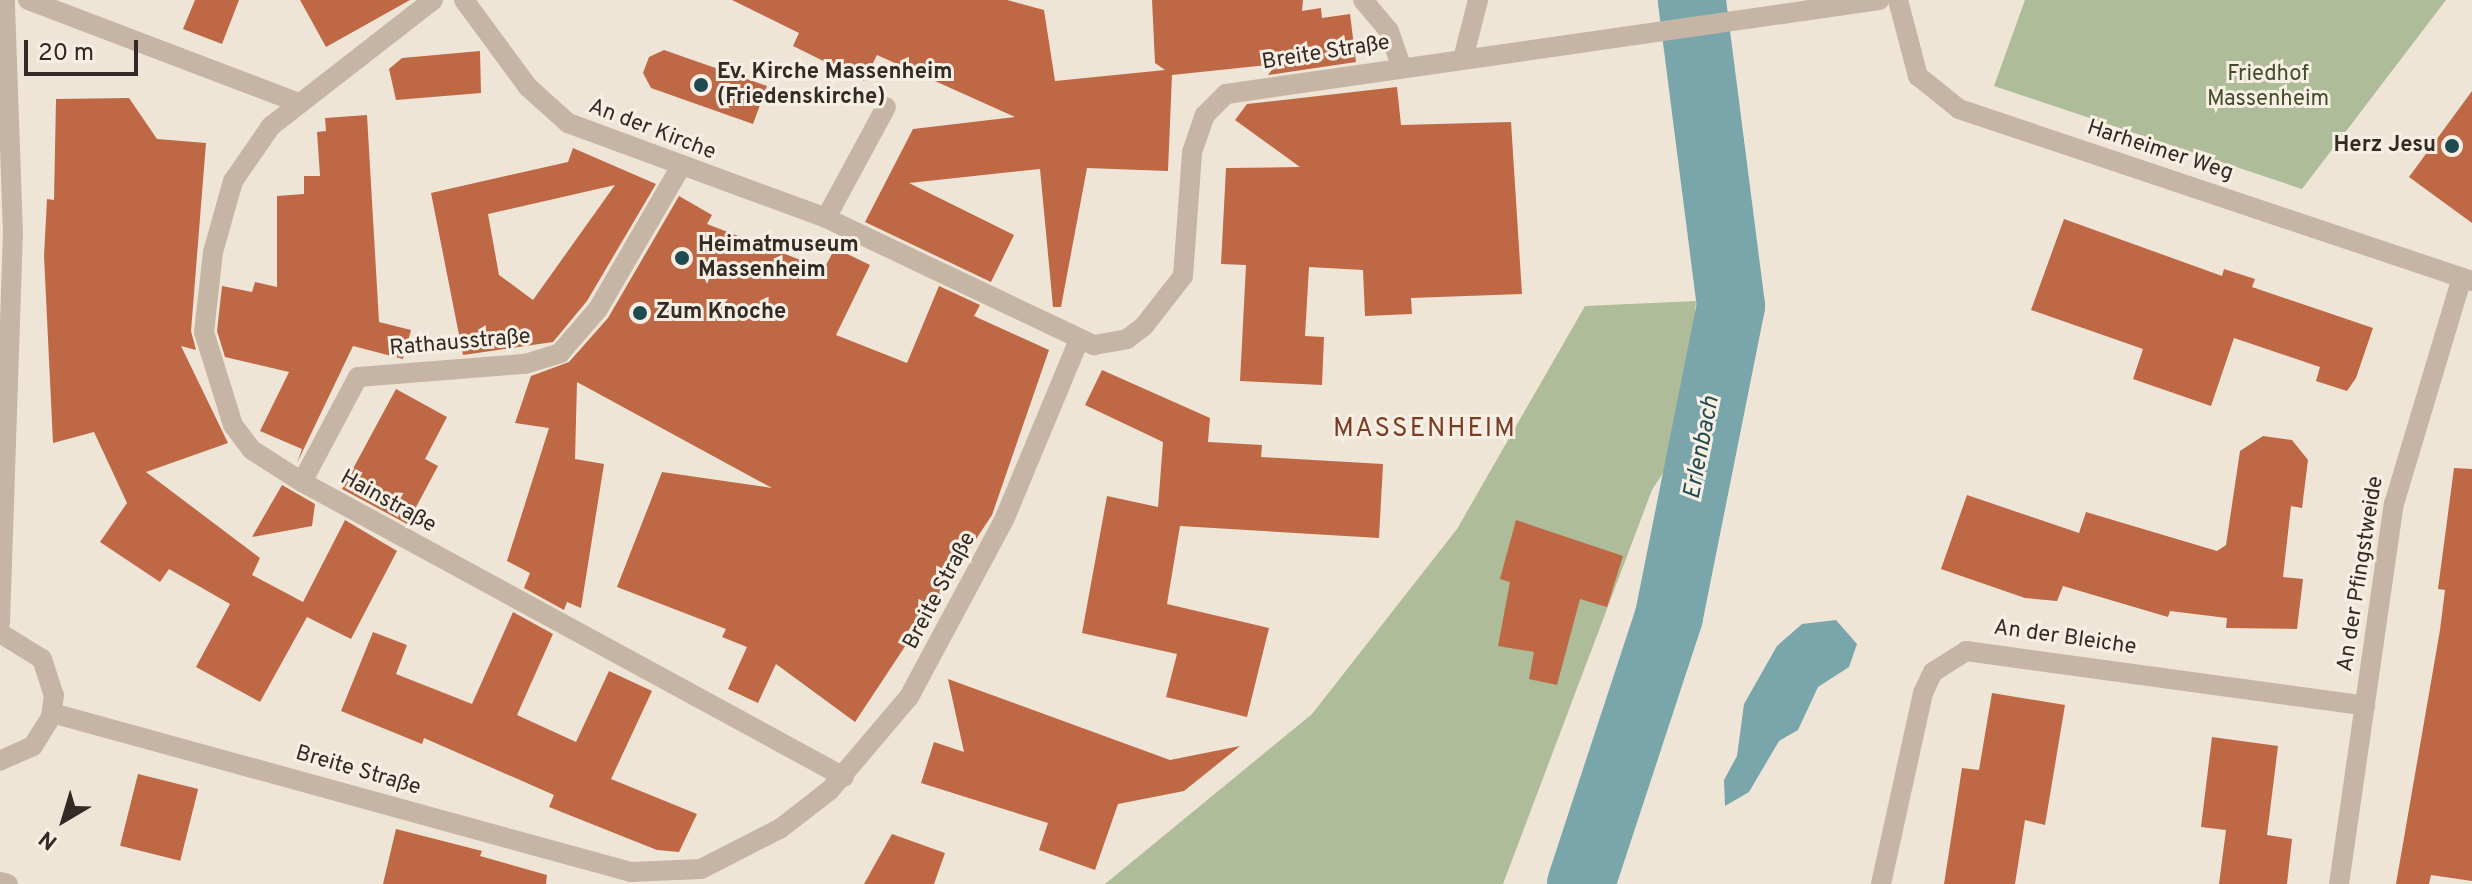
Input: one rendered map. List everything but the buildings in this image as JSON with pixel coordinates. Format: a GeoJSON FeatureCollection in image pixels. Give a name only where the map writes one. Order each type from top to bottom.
{"type":"FeatureCollection","features":[{"type":"Feature","properties":{"kind":"street"},"geometry":{"type":"LineString","coordinates":[[0,623],[13,234],[5,0]]}},
{"type":"Feature","properties":{"kind":"street"},"geometry":{"type":"LineString","coordinates":[[28,0],[297,102]]}},
{"type":"Feature","properties":{"kind":"street","name":"Hainstraße"},"geometry":{"type":"LineString","coordinates":[[433,0],[297,102],[271,126],[233,181],[213,252],[204,332],[213,374],[242,441],[302,482],[844,777]]}},
{"type":"Feature","properties":{"kind":"street","name":"An der Kirche"},"geometry":{"type":"LineString","coordinates":[[464,0],[528,87],[568,123],[680,168],[826,218],[1078,342]]}},
{"type":"Feature","properties":{"kind":"street"},"geometry":{"type":"LineString","coordinates":[[1363,0],[1389,31],[1401,65]]}},
{"type":"Feature","properties":{"kind":"street"},"geometry":{"type":"LineString","coordinates":[[1464,55],[1478,0]]}},
{"type":"Feature","properties":{"kind":"street","name":"Breite Straße"},"geometry":{"type":"LineString","coordinates":[[52,713],[629,878],[676,875],[732,857],[844,777],[909,697],[956,615],[1021,484],[1078,342],[1127,339],[1174,292],[1187,258],[1197,132],[1226,94],[1464,55],[1879,0]]}},
{"type":"Feature","properties":{"kind":"street","name":"Harheimer Weg"},"geometry":{"type":"LineString","coordinates":[[1898,0],[1918,76],[1959,109],[2467,279]]}},
{"type":"Feature","properties":{"kind":"street"},"geometry":{"type":"LineString","coordinates":[[826,218],[886,107]]}},
{"type":"Feature","properties":{"kind":"street","name":"Rathausstraße"},"geometry":{"type":"LineString","coordinates":[[302,482],[358,377],[525,364],[560,353],[598,309],[680,168]]}},
{"type":"Feature","properties":{"kind":"street","name":"An der Pfingstweide"},"geometry":{"type":"LineString","coordinates":[[2339,884],[2401,470],[2467,279]]}},
{"type":"Feature","properties":{"kind":"street"},"geometry":{"type":"LineString","coordinates":[[0,633],[42,659],[52,681],[52,713],[33,746],[0,761]]}},
{"type":"Feature","properties":{"kind":"street","name":"An der Bleiche"},"geometry":{"type":"LineString","coordinates":[[1881,884],[1923,693],[1933,672],[1966,651],[2365,706]]}},
{"type":"Feature","properties":{"kind":"street"},"geometry":{"type":"LineString","coordinates":[[0,882],[8,884]]}},
{"type":"Feature","properties":{"kind":"green space","name":"Friedhof Massenheim"},"geometry":{"type":"Polygon","coordinates":[[[2025,0],[2446,0],[2302,189],[1994,86],[2025,0]]]}},
{"type":"Feature","properties":{"kind":"green space"},"geometry":{"type":"Polygon","coordinates":[[[1696,301],[1685,439],[1652,490],[1503,884],[1105,884],[1312,714],[1457,529],[1585,306],[1696,301]]]}},
{"type":"Feature","properties":{"kind":"water"},"geometry":{"type":"Polygon","coordinates":[[[1836,620],[1857,644],[1849,667],[1818,687],[1798,730],[1779,741],[1749,792],[1725,806],[1724,780],[1737,756],[1744,704],[1777,646],[1802,624],[1836,620]]]}},
{"type":"Feature","properties":{"kind":"waterway","name":"Erlenbach"},"geometry":{"type":"LineString","coordinates":[[1581,884],[1669,616],[1731,306],[1692,0]]}},
{"type":"Feature","properties":{"kind":"place","name":"Ev. Kirche Massenheim (Friedenskirche)"},"geometry":{"type":"Point","coordinates":[701,85]}},
{"type":"Feature","properties":{"kind":"place","name":"Herz Jesu"},"geometry":{"type":"Point","coordinates":[2452,146]}},
{"type":"Feature","properties":{"kind":"place","name":"Heimatmuseum Massenheim"},"geometry":{"type":"Point","coordinates":[682,258]}},
{"type":"Feature","properties":{"kind":"place","name":"Zum Knoche"},"geometry":{"type":"Point","coordinates":[640,313]}},
{"type":"Feature","properties":{"kind":"district","name":"MASSENHEIM"},"geometry":{"type":"Point","coordinates":[1425,430]}}]}
